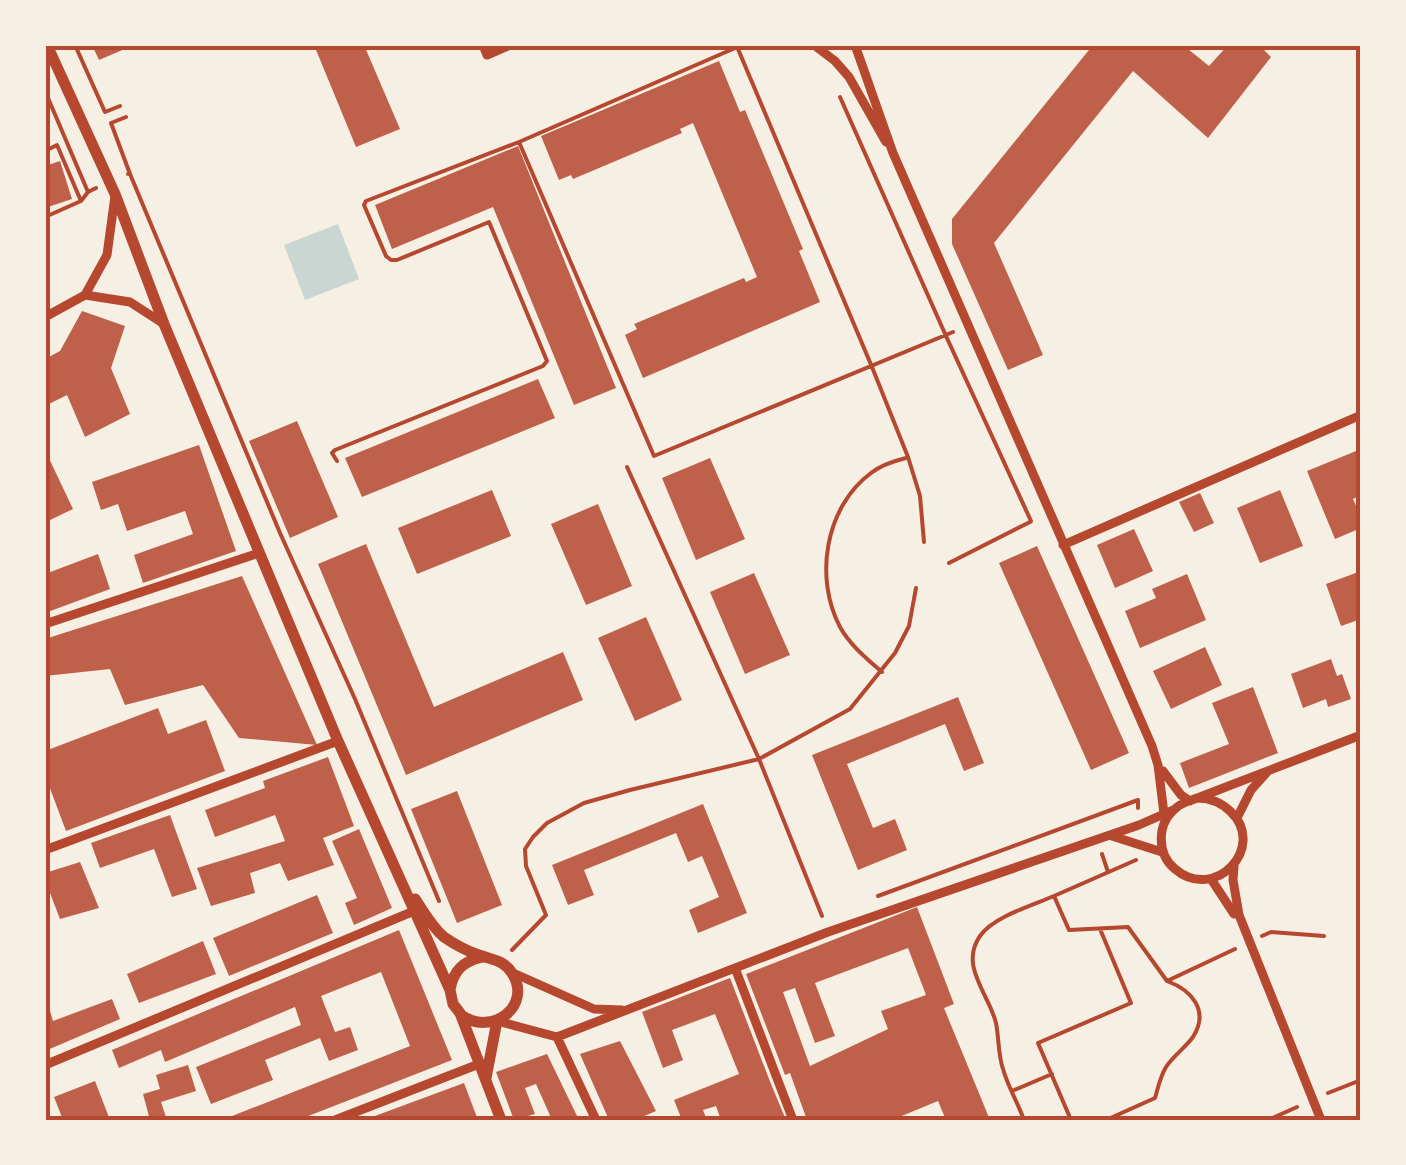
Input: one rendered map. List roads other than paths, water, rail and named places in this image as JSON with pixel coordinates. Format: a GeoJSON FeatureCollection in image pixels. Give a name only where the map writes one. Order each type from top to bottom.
{"type":"FeatureCollection","features":[{"type":"Feature","properties":{"kind":"street"},"geometry":{"type":"LineString","coordinates":[[47,45],[113,188],[164,324],[453,1004],[470,1021],[497,1021],[507,1015],[516,999],[511,972]]}},
{"type":"Feature","properties":{"kind":"street"},"geometry":{"type":"LineString","coordinates":[[485,50],[510,45]]}},
{"type":"Feature","properties":{"kind":"street"},"geometry":{"type":"LineString","coordinates":[[814,45],[848,76],[892,153]]}},
{"type":"Feature","properties":{"kind":"street"},"geometry":{"type":"LineString","coordinates":[[855,45],[892,153],[1158,764],[1180,796],[1222,803],[1238,818],[1243,844],[1234,866],[1234,895],[1248,943]]}},
{"type":"Feature","properties":{"kind":"street"},"geometry":{"type":"LineString","coordinates":[[45,317],[85,295],[107,255],[113,188]]}},
{"type":"Feature","properties":{"kind":"street"},"geometry":{"type":"LineString","coordinates":[[85,295],[130,302],[164,324]]}},
{"type":"Feature","properties":{"kind":"street"},"geometry":{"type":"LineString","coordinates":[[1063,544],[1361,415]]}},
{"type":"Feature","properties":{"kind":"street"},"geometry":{"type":"LineString","coordinates":[[45,624],[259,552]]}},
{"type":"Feature","properties":{"kind":"street"},"geometry":{"type":"LineString","coordinates":[[497,1021],[557,1037],[828,932],[1168,815],[1193,800],[1361,735]]}},
{"type":"Feature","properties":{"kind":"street"},"geometry":{"type":"LineString","coordinates":[[45,850],[338,741]]}},
{"type":"Feature","properties":{"kind":"street"},"geometry":{"type":"LineString","coordinates":[[1158,764],[1168,815],[1162,830],[1162,852],[1170,865],[1184,876],[1201,881],[1217,878],[1234,866]]}},
{"type":"Feature","properties":{"kind":"street"},"geometry":{"type":"LineString","coordinates":[[1238,818],[1251,790],[1270,769]]}},
{"type":"Feature","properties":{"kind":"street"},"geometry":{"type":"LineString","coordinates":[[1109,836],[1162,852]]}},
{"type":"Feature","properties":{"kind":"street"},"geometry":{"type":"LineString","coordinates":[[1211,879],[1230,905],[1248,943],[1323,1120]]}},
{"type":"Feature","properties":{"kind":"street"},"geometry":{"type":"LineString","coordinates":[[400,880],[444,937],[594,1009],[630,1010]]}},
{"type":"Feature","properties":{"kind":"street"},"geometry":{"type":"LineString","coordinates":[[45,1065],[414,911]]}},
{"type":"Feature","properties":{"kind":"street"},"geometry":{"type":"LineString","coordinates":[[450,990],[464,963],[482,957]]}},
{"type":"Feature","properties":{"kind":"street"},"geometry":{"type":"LineString","coordinates":[[735,968],[794,1120]]}},
{"type":"Feature","properties":{"kind":"street"},"geometry":{"type":"LineString","coordinates":[[460,1013],[501,1120]]}},
{"type":"Feature","properties":{"kind":"street"},"geometry":{"type":"LineString","coordinates":[[486,1082],[497,1021]]}},
{"type":"Feature","properties":{"kind":"street"},"geometry":{"type":"LineString","coordinates":[[557,1037],[596,1120]]}},
{"type":"Feature","properties":{"kind":"street"},"geometry":{"type":"LineString","coordinates":[[335,1120],[478,1064]]}}]}
